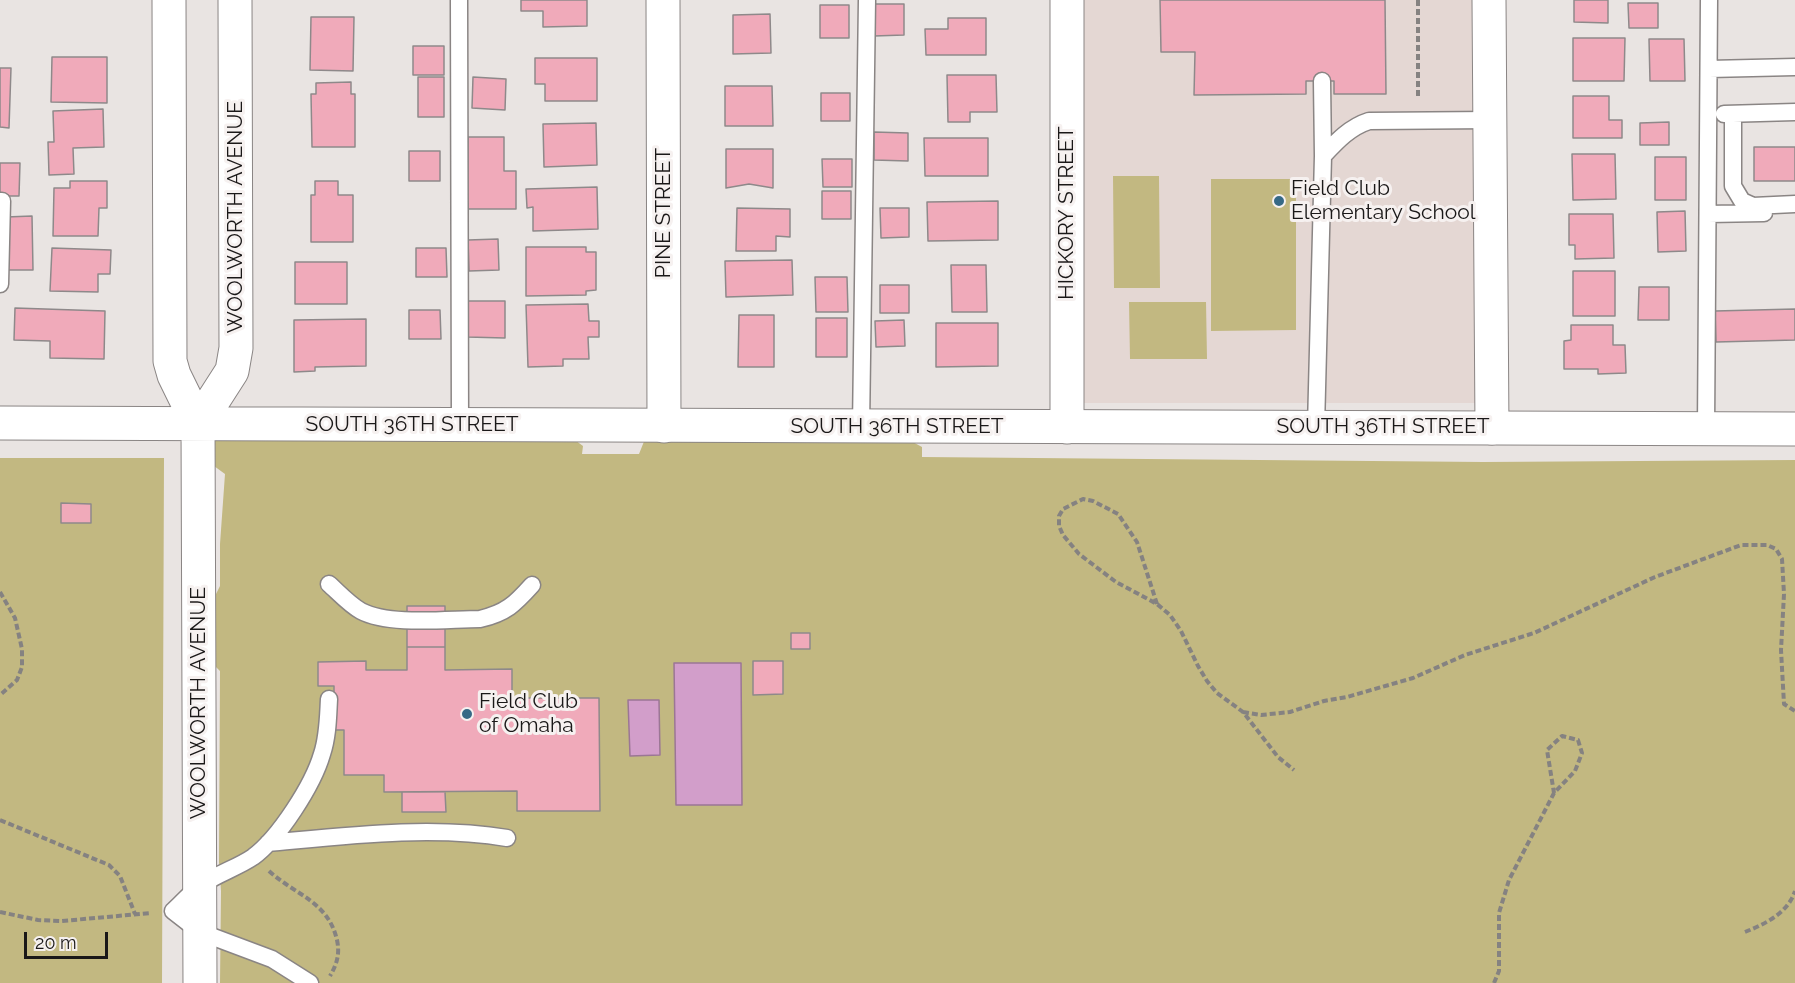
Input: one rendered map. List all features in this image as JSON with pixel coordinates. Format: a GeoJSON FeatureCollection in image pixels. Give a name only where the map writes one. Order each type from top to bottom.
{"type":"FeatureCollection","features":[{"type":"Feature","properties":{"kind":"street","name":"WOOLWORTH AVENUE"},"geometry":{"type":"LineString","coordinates":[[169,0],[170,361],[174,375],[198,424],[200,983]]}},
{"type":"Feature","properties":{"kind":"street","name":"WOOLWORTH AVENUE"},"geometry":{"type":"LineString","coordinates":[[198,424],[232,371],[236,348],[235,0]]}},
{"type":"Feature","properties":{"kind":"street","name":"PINE STREET"},"geometry":{"type":"LineString","coordinates":[[663,0],[664,426]]}},
{"type":"Feature","properties":{"kind":"street","name":"HICKORY STREET"},"geometry":{"type":"LineString","coordinates":[[1067,0],[1067,427]]}},
{"type":"Feature","properties":{"kind":"street"},"geometry":{"type":"LineString","coordinates":[[1489,0],[1492,428]]}},
{"type":"Feature","properties":{"kind":"street","name":"SOUTH 36TH STREET"},"geometry":{"type":"LineString","coordinates":[[0,423],[1795,429]]}},
{"type":"Feature","properties":{"kind":"lane"},"geometry":{"type":"LineString","coordinates":[[459,0],[460,424]]}},
{"type":"Feature","properties":{"kind":"lane"},"geometry":{"type":"LineString","coordinates":[[861,427],[867,0]]}},
{"type":"Feature","properties":{"kind":"lane"},"geometry":{"type":"LineString","coordinates":[[1706,428],[1709,0]]}},
{"type":"Feature","properties":{"kind":"lane"},"geometry":{"type":"LineString","coordinates":[[1709,69],[1795,67]]}},
{"type":"Feature","properties":{"kind":"lane"},"geometry":{"type":"LineString","coordinates":[[1316,427],[1323,156],[1322,81]]}},
{"type":"Feature","properties":{"kind":"lane"},"geometry":{"type":"LineString","coordinates":[[1709,114],[1795,112]]}},
{"type":"Feature","properties":{"kind":"lane"},"geometry":{"type":"LineString","coordinates":[[1733,114],[1733,186],[1742,201],[1753,206],[1795,204]]}},
{"type":"Feature","properties":{"kind":"lane"},"geometry":{"type":"LineString","coordinates":[[1323,156],[1338,140],[1358,125],[1369,121],[1491,120]]}},
{"type":"Feature","properties":{"kind":"lane"},"geometry":{"type":"LineString","coordinates":[[0,201],[2,201],[0,284]]}},
{"type":"Feature","properties":{"kind":"lane"},"geometry":{"type":"LineString","coordinates":[[1708,214],[1795,212]]}},
{"type":"Feature","properties":{"kind":"lane"},"geometry":{"type":"LineString","coordinates":[[329,584],[359,610],[376,617],[396,619],[480,619],[504,612],[532,585]]}},
{"type":"Feature","properties":{"kind":"lane"},"geometry":{"type":"LineString","coordinates":[[310,983],[272,959],[200,932],[173,911],[201,885],[253,856],[268,843],[292,812],[312,779],[322,754],[328,730],[329,699]]}},
{"type":"Feature","properties":{"kind":"lane"},"geometry":{"type":"LineString","coordinates":[[268,843],[366,834],[476,833],[507,838]]}},
{"type":"Feature","properties":{"kind":"path"},"geometry":{"type":"LineString","coordinates":[[1418,0],[1418,100]]}},
{"type":"Feature","properties":{"kind":"path"},"geometry":{"type":"LineString","coordinates":[[1157,604],[1137,542],[1118,514],[1093,501],[1083,499],[1063,509],[1059,516],[1059,526],[1063,535],[1079,554],[1116,582],[1157,604],[1170,615],[1181,631],[1197,666],[1212,687],[1243,712],[1278,757],[1294,770]]}},
{"type":"Feature","properties":{"kind":"path"},"geometry":{"type":"LineString","coordinates":[[1243,712],[1274,715],[1290,712],[1413,678],[1465,655],[1534,633],[1656,577],[1741,544],[1767,545],[1776,549],[1782,559],[1784,594],[1781,650],[1782,693],[1784,704],[1795,711]]}},
{"type":"Feature","properties":{"kind":"path"},"geometry":{"type":"LineString","coordinates":[[0,592],[15,618],[22,649],[22,667],[17,680],[0,695]]}},
{"type":"Feature","properties":{"kind":"path"},"geometry":{"type":"LineString","coordinates":[[1494,983],[1499,971],[1499,914],[1509,880],[1554,793],[1575,771],[1582,753],[1578,740],[1562,736],[1547,750],[1554,793]]}},
{"type":"Feature","properties":{"kind":"path"},"geometry":{"type":"LineString","coordinates":[[0,820],[109,864],[120,876],[135,914]]}},
{"type":"Feature","properties":{"kind":"path"},"geometry":{"type":"LineString","coordinates":[[253,856],[277,878],[321,908],[331,921],[339,950],[337,965],[329,983]]}},
{"type":"Feature","properties":{"kind":"path"},"geometry":{"type":"LineString","coordinates":[[1745,932],[1760,926],[1783,910],[1795,891]]}},
{"type":"Feature","properties":{"kind":"path"},"geometry":{"type":"LineString","coordinates":[[0,912],[38,920],[62,921],[173,911]]}},
{"type":"Feature","properties":{"kind":"shaded area","name":"Field Club Elementary School"},"geometry":{"type":"Polygon","coordinates":[[[1082,0],[1475,0],[1475,403],[1083,403],[1082,0]]]}},
{"type":"Feature","properties":{"kind":"shaded area"},"geometry":{"type":"Polygon","coordinates":[[[1113,176],[1159,176],[1160,288],[1114,288],[1113,176]]]}},
{"type":"Feature","properties":{"kind":"shaded area"},"geometry":{"type":"Polygon","coordinates":[[[1211,179],[1296,179],[1296,330],[1211,331],[1211,179]]]}},
{"type":"Feature","properties":{"kind":"shaded area"},"geometry":{"type":"Polygon","coordinates":[[[1129,302],[1206,302],[1207,359],[1130,359],[1129,302]]]}},
{"type":"Feature","properties":{"kind":"shaded area"},"geometry":{"type":"Polygon","coordinates":[[[221,430],[564,432],[583,446],[582,454],[639,454],[647,434],[909,440],[922,447],[922,457],[1484,462],[1795,460],[1795,983],[220,983],[220,671],[210,661],[212,602],[220,586],[220,544],[225,474],[214,466],[210,445],[221,430]]]}},
{"type":"Feature","properties":{"kind":"shaded area"},"geometry":{"type":"Polygon","coordinates":[[[0,458],[164,458],[162,983],[0,983],[0,458]]]}},
{"type":"Feature","properties":{"kind":"shaded area"},"geometry":{"type":"Polygon","coordinates":[[[674,663],[741,663],[742,805],[676,805],[674,663]]]}},
{"type":"Feature","properties":{"kind":"shaded area"},"geometry":{"type":"Polygon","coordinates":[[[628,700],[659,700],[660,755],[630,756],[628,700]]]}},
{"type":"Feature","properties":{"kind":"building"},"geometry":{"type":"Polygon","coordinates":[[[521,0],[587,0],[587,26],[543,27],[543,11],[521,11],[521,0]]]}},
{"type":"Feature","properties":{"kind":"building"},"geometry":{"type":"Polygon","coordinates":[[[1160,0],[1385,0],[1386,94],[1334,94],[1334,81],[1306,81],[1306,94],[1194,95],[1195,52],[1161,52],[1160,0]]]}},
{"type":"Feature","properties":{"kind":"building"},"geometry":{"type":"Polygon","coordinates":[[[1574,0],[1608,0],[1608,23],[1574,22],[1574,0]]]}},
{"type":"Feature","properties":{"kind":"building"},"geometry":{"type":"Polygon","coordinates":[[[1628,3],[1658,3],[1658,28],[1629,28],[1628,3]]]}},
{"type":"Feature","properties":{"kind":"building"},"geometry":{"type":"Polygon","coordinates":[[[874,4],[904,4],[904,35],[874,36],[874,4]]]}},
{"type":"Feature","properties":{"kind":"building"},"geometry":{"type":"Polygon","coordinates":[[[820,5],[849,5],[849,38],[820,38],[820,5]]]}},
{"type":"Feature","properties":{"kind":"building"},"geometry":{"type":"Polygon","coordinates":[[[770,14],[771,53],[733,54],[733,15],[770,14]]]}},
{"type":"Feature","properties":{"kind":"building"},"geometry":{"type":"Polygon","coordinates":[[[311,17],[354,17],[353,71],[310,70],[311,17]]]}},
{"type":"Feature","properties":{"kind":"building"},"geometry":{"type":"Polygon","coordinates":[[[948,18],[986,18],[986,55],[926,55],[925,29],[948,29],[948,18]]]}},
{"type":"Feature","properties":{"kind":"building"},"geometry":{"type":"Polygon","coordinates":[[[1573,38],[1625,38],[1624,81],[1573,81],[1573,38]]]}},
{"type":"Feature","properties":{"kind":"building"},"geometry":{"type":"Polygon","coordinates":[[[1649,39],[1684,39],[1685,81],[1650,81],[1649,39]]]}},
{"type":"Feature","properties":{"kind":"building"},"geometry":{"type":"Polygon","coordinates":[[[413,46],[444,46],[444,75],[413,75],[413,46]]]}},
{"type":"Feature","properties":{"kind":"building"},"geometry":{"type":"Polygon","coordinates":[[[52,57],[107,57],[107,103],[51,102],[52,57]]]}},
{"type":"Feature","properties":{"kind":"building"},"geometry":{"type":"Polygon","coordinates":[[[535,58],[597,58],[597,101],[545,101],[545,84],[535,84],[535,58]]]}},
{"type":"Feature","properties":{"kind":"building"},"geometry":{"type":"Polygon","coordinates":[[[0,68],[11,68],[9,128],[0,127],[0,68]]]}},
{"type":"Feature","properties":{"kind":"building"},"geometry":{"type":"Polygon","coordinates":[[[947,75],[996,75],[997,112],[970,112],[970,122],[948,122],[947,75]]]}},
{"type":"Feature","properties":{"kind":"building"},"geometry":{"type":"Polygon","coordinates":[[[418,77],[444,77],[444,117],[418,117],[418,77]]]}},
{"type":"Feature","properties":{"kind":"building"},"geometry":{"type":"Polygon","coordinates":[[[473,77],[506,79],[505,110],[472,108],[473,77]]]}},
{"type":"Feature","properties":{"kind":"building"},"geometry":{"type":"Polygon","coordinates":[[[351,82],[351,94],[355,94],[355,147],[312,147],[311,94],[316,94],[316,83],[351,82]]]}},
{"type":"Feature","properties":{"kind":"building"},"geometry":{"type":"Polygon","coordinates":[[[725,86],[772,86],[773,126],[725,126],[725,86]]]}},
{"type":"Feature","properties":{"kind":"building"},"geometry":{"type":"Polygon","coordinates":[[[821,93],[850,93],[850,121],[821,121],[821,93]]]}},
{"type":"Feature","properties":{"kind":"building"},"geometry":{"type":"Polygon","coordinates":[[[1573,96],[1609,96],[1609,120],[1622,120],[1622,138],[1573,138],[1573,96]]]}},
{"type":"Feature","properties":{"kind":"building"},"geometry":{"type":"Polygon","coordinates":[[[103,109],[104,147],[73,148],[74,174],[49,175],[48,142],[54,142],[53,111],[103,109]]]}},
{"type":"Feature","properties":{"kind":"building"},"geometry":{"type":"Polygon","coordinates":[[[1669,122],[1669,145],[1640,145],[1640,123],[1669,122]]]}},
{"type":"Feature","properties":{"kind":"building"},"geometry":{"type":"Polygon","coordinates":[[[596,123],[597,165],[544,167],[543,124],[596,123]]]}},
{"type":"Feature","properties":{"kind":"building"},"geometry":{"type":"Polygon","coordinates":[[[874,132],[908,133],[908,161],[874,160],[874,132]]]}},
{"type":"Feature","properties":{"kind":"building"},"geometry":{"type":"Polygon","coordinates":[[[468,137],[504,137],[504,171],[516,171],[516,209],[467,209],[468,137]]]}},
{"type":"Feature","properties":{"kind":"building"},"geometry":{"type":"Polygon","coordinates":[[[924,138],[988,138],[988,176],[925,176],[924,138]]]}},
{"type":"Feature","properties":{"kind":"building"},"geometry":{"type":"Polygon","coordinates":[[[1754,147],[1795,147],[1795,181],[1754,181],[1754,147]]]}},
{"type":"Feature","properties":{"kind":"building"},"geometry":{"type":"Polygon","coordinates":[[[726,149],[773,149],[773,188],[749,184],[726,188],[726,149]]]}},
{"type":"Feature","properties":{"kind":"building"},"geometry":{"type":"Polygon","coordinates":[[[409,151],[440,151],[440,181],[409,181],[409,151]]]}},
{"type":"Feature","properties":{"kind":"building"},"geometry":{"type":"Polygon","coordinates":[[[1572,154],[1615,154],[1616,199],[1573,200],[1572,154]]]}},
{"type":"Feature","properties":{"kind":"building"},"geometry":{"type":"Polygon","coordinates":[[[1655,157],[1686,157],[1686,200],[1655,200],[1655,157]]]}},
{"type":"Feature","properties":{"kind":"building"},"geometry":{"type":"Polygon","coordinates":[[[822,159],[852,159],[852,187],[823,187],[822,159]]]}},
{"type":"Feature","properties":{"kind":"building"},"geometry":{"type":"Polygon","coordinates":[[[0,163],[20,163],[19,196],[0,196],[0,163]]]}},
{"type":"Feature","properties":{"kind":"building"},"geometry":{"type":"Polygon","coordinates":[[[70,181],[107,181],[107,208],[99,208],[98,236],[53,236],[54,188],[70,188],[70,181]]]}},
{"type":"Feature","properties":{"kind":"building"},"geometry":{"type":"Polygon","coordinates":[[[315,181],[338,181],[338,195],[353,195],[353,242],[311,242],[311,195],[315,195],[315,181]]]}},
{"type":"Feature","properties":{"kind":"building"},"geometry":{"type":"Polygon","coordinates":[[[597,187],[598,229],[533,231],[533,207],[527,208],[526,189],[597,187]]]}},
{"type":"Feature","properties":{"kind":"building"},"geometry":{"type":"Polygon","coordinates":[[[822,191],[851,191],[851,219],[822,219],[822,191]]]}},
{"type":"Feature","properties":{"kind":"building"},"geometry":{"type":"Polygon","coordinates":[[[998,201],[998,240],[928,241],[927,202],[998,201]]]}},
{"type":"Feature","properties":{"kind":"building"},"geometry":{"type":"Polygon","coordinates":[[[737,208],[790,209],[790,237],[776,236],[776,251],[736,251],[737,208]]]}},
{"type":"Feature","properties":{"kind":"building"},"geometry":{"type":"Polygon","coordinates":[[[880,208],[909,208],[909,237],[881,238],[880,208]]]}},
{"type":"Feature","properties":{"kind":"building"},"geometry":{"type":"Polygon","coordinates":[[[1685,211],[1686,251],[1658,252],[1657,212],[1685,211]]]}},
{"type":"Feature","properties":{"kind":"building"},"geometry":{"type":"Polygon","coordinates":[[[1569,214],[1613,214],[1614,258],[1575,259],[1575,245],[1569,245],[1569,214]]]}},
{"type":"Feature","properties":{"kind":"building"},"geometry":{"type":"Polygon","coordinates":[[[32,216],[33,270],[7,270],[6,217],[32,216]]]}},
{"type":"Feature","properties":{"kind":"building"},"geometry":{"type":"Polygon","coordinates":[[[498,239],[499,270],[469,271],[468,240],[498,239]]]}},
{"type":"Feature","properties":{"kind":"building"},"geometry":{"type":"Polygon","coordinates":[[[526,247],[586,247],[586,252],[596,252],[596,290],[586,291],[586,295],[526,296],[526,247]]]}},
{"type":"Feature","properties":{"kind":"building"},"geometry":{"type":"Polygon","coordinates":[[[52,248],[111,250],[110,274],[98,274],[98,292],[50,291],[52,248]]]}},
{"type":"Feature","properties":{"kind":"building"},"geometry":{"type":"Polygon","coordinates":[[[416,248],[446,248],[447,277],[416,277],[416,248]]]}},
{"type":"Feature","properties":{"kind":"building"},"geometry":{"type":"Polygon","coordinates":[[[792,260],[793,295],[726,297],[725,261],[792,260]]]}},
{"type":"Feature","properties":{"kind":"building"},"geometry":{"type":"Polygon","coordinates":[[[295,262],[347,262],[347,304],[295,304],[295,262]]]}},
{"type":"Feature","properties":{"kind":"building"},"geometry":{"type":"Polygon","coordinates":[[[951,265],[986,265],[987,312],[952,312],[951,265]]]}},
{"type":"Feature","properties":{"kind":"building"},"geometry":{"type":"Polygon","coordinates":[[[1573,271],[1615,271],[1615,316],[1573,316],[1573,271]]]}},
{"type":"Feature","properties":{"kind":"building"},"geometry":{"type":"Polygon","coordinates":[[[815,277],[847,277],[848,312],[816,312],[815,277]]]}},
{"type":"Feature","properties":{"kind":"building"},"geometry":{"type":"Polygon","coordinates":[[[880,285],[909,285],[909,313],[880,313],[880,285]]]}},
{"type":"Feature","properties":{"kind":"building"},"geometry":{"type":"Polygon","coordinates":[[[1639,287],[1669,287],[1669,320],[1638,320],[1639,287]]]}},
{"type":"Feature","properties":{"kind":"building"},"geometry":{"type":"Polygon","coordinates":[[[467,301],[505,301],[505,338],[467,337],[467,301]]]}},
{"type":"Feature","properties":{"kind":"building"},"geometry":{"type":"Polygon","coordinates":[[[588,304],[589,321],[599,321],[599,337],[588,337],[589,359],[563,359],[563,366],[528,367],[526,305],[588,304]]]}},
{"type":"Feature","properties":{"kind":"building"},"geometry":{"type":"Polygon","coordinates":[[[15,308],[105,311],[104,359],[50,358],[50,341],[14,340],[15,308]]]}},
{"type":"Feature","properties":{"kind":"building"},"geometry":{"type":"Polygon","coordinates":[[[1795,309],[1795,340],[1716,342],[1715,311],[1795,309]]]}},
{"type":"Feature","properties":{"kind":"building"},"geometry":{"type":"Polygon","coordinates":[[[409,310],[440,310],[441,339],[409,339],[409,310]]]}},
{"type":"Feature","properties":{"kind":"building"},"geometry":{"type":"Polygon","coordinates":[[[739,315],[774,315],[774,367],[738,367],[739,315]]]}},
{"type":"Feature","properties":{"kind":"building"},"geometry":{"type":"Polygon","coordinates":[[[816,318],[847,318],[847,357],[816,357],[816,318]]]}},
{"type":"Feature","properties":{"kind":"building"},"geometry":{"type":"Polygon","coordinates":[[[366,319],[366,366],[315,367],[315,371],[294,372],[294,320],[366,319]]]}},
{"type":"Feature","properties":{"kind":"building"},"geometry":{"type":"Polygon","coordinates":[[[904,320],[905,346],[876,347],[875,321],[904,320]]]}},
{"type":"Feature","properties":{"kind":"building"},"geometry":{"type":"Polygon","coordinates":[[[936,323],[998,323],[998,366],[936,367],[936,323]]]}},
{"type":"Feature","properties":{"kind":"building"},"geometry":{"type":"Polygon","coordinates":[[[1571,325],[1613,325],[1613,345],[1625,345],[1626,373],[1598,374],[1598,369],[1564,369],[1564,341],[1571,340],[1571,325]]]}},
{"type":"Feature","properties":{"kind":"building"},"geometry":{"type":"Polygon","coordinates":[[[61,503],[91,504],[91,523],[61,523],[61,503]]]}},
{"type":"Feature","properties":{"kind":"building"},"geometry":{"type":"Polygon","coordinates":[[[407,606],[445,606],[445,647],[407,647],[407,606]]]}},
{"type":"Feature","properties":{"kind":"building"},"geometry":{"type":"Polygon","coordinates":[[[791,633],[810,633],[810,649],[791,649],[791,633]]]}},
{"type":"Feature","properties":{"kind":"building","name":"Field Club of Omaha"},"geometry":{"type":"Polygon","coordinates":[[[407,647],[445,647],[445,670],[512,669],[512,698],[599,698],[600,811],[517,811],[517,791],[384,792],[384,775],[344,775],[344,730],[334,730],[334,686],[318,686],[318,662],[366,661],[366,670],[407,670],[407,647]]]}},
{"type":"Feature","properties":{"kind":"building"},"geometry":{"type":"Polygon","coordinates":[[[753,661],[783,661],[783,694],[753,695],[753,661]]]}},
{"type":"Feature","properties":{"kind":"building"},"geometry":{"type":"Polygon","coordinates":[[[402,792],[445,792],[446,812],[402,812],[402,792]]]}},
{"type":"Feature","properties":{"kind":"place","name":"Field Club Elementary School"},"geometry":{"type":"Point","coordinates":[1279,201]}},
{"type":"Feature","properties":{"kind":"place","name":"Field Club of Omaha"},"geometry":{"type":"Point","coordinates":[467,714]}}]}
